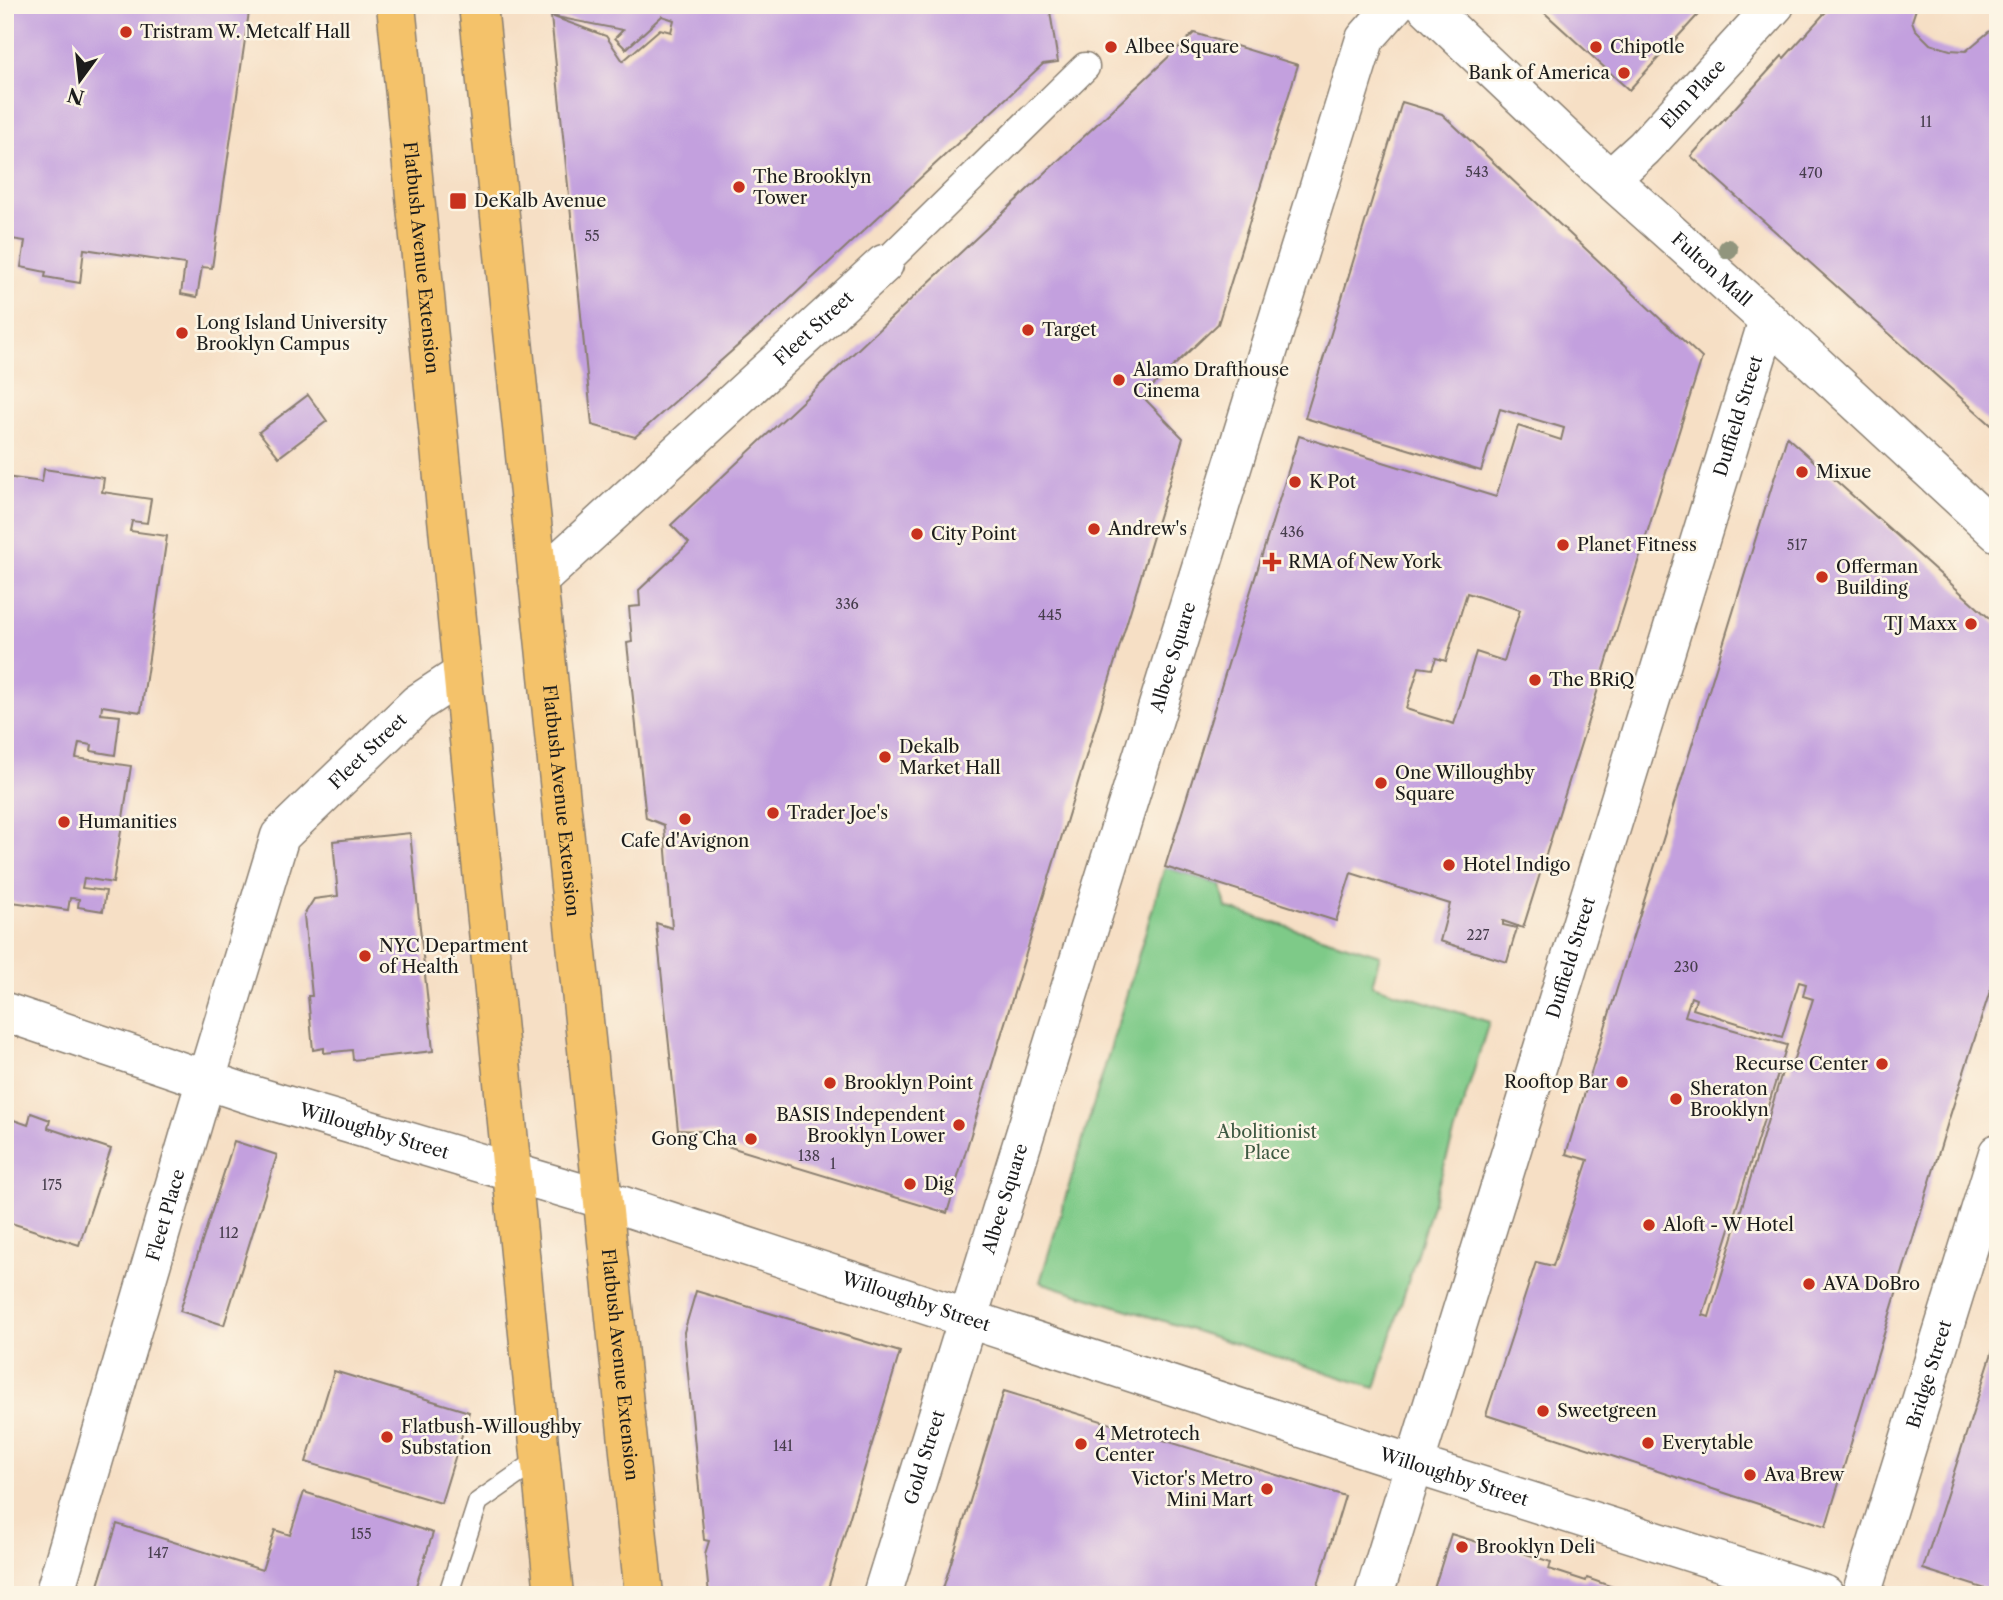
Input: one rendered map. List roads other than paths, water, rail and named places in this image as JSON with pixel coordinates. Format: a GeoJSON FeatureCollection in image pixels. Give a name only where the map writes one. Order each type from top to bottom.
{"type":"FeatureCollection","features":[{"type":"Feature","properties":{"kind":"main road","name":"Flatbush Avenue Extension"},"geometry":{"type":"LineString","coordinates":[[396,5],[554,1595]]}},
{"type":"Feature","properties":{"kind":"main road","name":"Flatbush Avenue Extension"},"geometry":{"type":"LineString","coordinates":[[478,5],[644,1595]]}},
{"type":"Feature","properties":{"kind":"street","name":"Albee Square"},"geometry":{"type":"LineString","coordinates":[[967,1320],[1364,39],[1395,5]]}},
{"type":"Feature","properties":{"kind":"street","name":"Fulton Mall"},"geometry":{"type":"LineString","coordinates":[[1425,5],[1610,179],[1768,320],[1998,533]]}},
{"type":"Feature","properties":{"kind":"street","name":"Elm Place"},"geometry":{"type":"LineString","coordinates":[[1610,179],[1644,148],[1775,5]]}},
{"type":"Feature","properties":{"kind":"street","name":"Fleet Street"},"geometry":{"type":"LineString","coordinates":[[538,581],[884,264],[1085,67]]}},
{"type":"Feature","properties":{"kind":"street","name":"Duffield Street"},"geometry":{"type":"LineString","coordinates":[[1374,1595],[1768,320]]}},
{"type":"Feature","properties":{"kind":"street","name":"Fleet Street"},"geometry":{"type":"LineString","coordinates":[[281,836],[418,703],[462,674]]}},
{"type":"Feature","properties":{"kind":"street","name":"Fleet Place"},"geometry":{"type":"LineString","coordinates":[[54,1595],[281,836]]}},
{"type":"Feature","properties":{"kind":"street","name":"Willoughby Street"},"geometry":{"type":"LineString","coordinates":[[5,1012],[207,1080],[602,1199],[1414,1465],[1825,1595]]}},
{"type":"Feature","properties":{"kind":"street","name":"Bridge Street"},"geometry":{"type":"LineString","coordinates":[[1861,1595],[1998,1153]]}},
{"type":"Feature","properties":{"kind":"street","name":"Gold Street"},"geometry":{"type":"LineString","coordinates":[[882,1595],[967,1320]]}},
{"type":"Feature","properties":{"kind":"lane"},"geometry":{"type":"LineString","coordinates":[[448,1595],[478,1502],[541,1458]]}},
{"type":"Feature","properties":{"kind":"place","name":"Tristram W. Metcalf Hall"},"geometry":{"type":"Point","coordinates":[126,32]}},
{"type":"Feature","properties":{"kind":"place","name":"Albee Square"},"geometry":{"type":"Point","coordinates":[1111,47]}},
{"type":"Feature","properties":{"kind":"place","name":"Chipotle"},"geometry":{"type":"Point","coordinates":[1596,47]}},
{"type":"Feature","properties":{"kind":"place","name":"Bank of America"},"geometry":{"type":"Point","coordinates":[1624,73]}},
{"type":"Feature","properties":{"kind":"place","name":"The Brooklyn Tower"},"geometry":{"type":"Point","coordinates":[739,187]}},
{"type":"Feature","properties":{"kind":"place","name":"DeKalb Avenue"},"geometry":{"type":"Point","coordinates":[458,201]}},
{"type":"Feature","properties":{"kind":"place","name":"Target"},"geometry":{"type":"Point","coordinates":[1028,330]}},
{"type":"Feature","properties":{"kind":"place","name":"Long Island University Brooklyn Campus"},"geometry":{"type":"Point","coordinates":[182,333]}},
{"type":"Feature","properties":{"kind":"place","name":"Alamo Drafthouse Cinema"},"geometry":{"type":"Point","coordinates":[1119,380]}},
{"type":"Feature","properties":{"kind":"place","name":"Mixue"},"geometry":{"type":"Point","coordinates":[1802,472]}},
{"type":"Feature","properties":{"kind":"place","name":"K Pot"},"geometry":{"type":"Point","coordinates":[1295,482]}},
{"type":"Feature","properties":{"kind":"place","name":"Andrew's"},"geometry":{"type":"Point","coordinates":[1094,529]}},
{"type":"Feature","properties":{"kind":"place","name":"City Point"},"geometry":{"type":"Point","coordinates":[917,534]}},
{"type":"Feature","properties":{"kind":"place","name":"Planet Fitness"},"geometry":{"type":"Point","coordinates":[1563,545]}},
{"type":"Feature","properties":{"kind":"place","name":"RMA of New York"},"geometry":{"type":"Point","coordinates":[1272,562]}},
{"type":"Feature","properties":{"kind":"place","name":"Offerman Building"},"geometry":{"type":"Point","coordinates":[1822,577]}},
{"type":"Feature","properties":{"kind":"place","name":"TJ Maxx"},"geometry":{"type":"Point","coordinates":[1971,624]}},
{"type":"Feature","properties":{"kind":"place","name":"The BRiQ"},"geometry":{"type":"Point","coordinates":[1535,680]}},
{"type":"Feature","properties":{"kind":"place","name":"Dekalb Market Hall"},"geometry":{"type":"Point","coordinates":[885,757]}},
{"type":"Feature","properties":{"kind":"place","name":"One Willoughby Square"},"geometry":{"type":"Point","coordinates":[1381,783]}},
{"type":"Feature","properties":{"kind":"place","name":"Trader Joe's"},"geometry":{"type":"Point","coordinates":[773,813]}},
{"type":"Feature","properties":{"kind":"place","name":"Cafe d'Avignon"},"geometry":{"type":"Point","coordinates":[685,819]}},
{"type":"Feature","properties":{"kind":"place","name":"Humanities"},"geometry":{"type":"Point","coordinates":[64,822]}},
{"type":"Feature","properties":{"kind":"place","name":"Hotel Indigo"},"geometry":{"type":"Point","coordinates":[1449,865]}},
{"type":"Feature","properties":{"kind":"place","name":"NYC Department of Health"},"geometry":{"type":"Point","coordinates":[365,956]}},
{"type":"Feature","properties":{"kind":"place","name":"Recurse Center"},"geometry":{"type":"Point","coordinates":[1882,1064]}},
{"type":"Feature","properties":{"kind":"place","name":"Rooftop Bar"},"geometry":{"type":"Point","coordinates":[1622,1082]}},
{"type":"Feature","properties":{"kind":"place","name":"Brooklyn Point"},"geometry":{"type":"Point","coordinates":[830,1083]}},
{"type":"Feature","properties":{"kind":"place","name":"Sheraton Brooklyn"},"geometry":{"type":"Point","coordinates":[1676,1099]}},
{"type":"Feature","properties":{"kind":"place","name":"BASIS Independent Brooklyn Lower"},"geometry":{"type":"Point","coordinates":[959,1125]}},
{"type":"Feature","properties":{"kind":"place","name":"Gong Cha"},"geometry":{"type":"Point","coordinates":[751,1139]}},
{"type":"Feature","properties":{"kind":"place","name":"Dig"},"geometry":{"type":"Point","coordinates":[910,1184]}},
{"type":"Feature","properties":{"kind":"place","name":"Aloft - W Hotel"},"geometry":{"type":"Point","coordinates":[1649,1225]}},
{"type":"Feature","properties":{"kind":"place","name":"AVA DoBro"},"geometry":{"type":"Point","coordinates":[1809,1284]}},
{"type":"Feature","properties":{"kind":"place","name":"Sweetgreen"},"geometry":{"type":"Point","coordinates":[1543,1411]}},
{"type":"Feature","properties":{"kind":"place","name":"Flatbush-Willoughby Substation"},"geometry":{"type":"Point","coordinates":[387,1437]}},
{"type":"Feature","properties":{"kind":"place","name":"Everytable"},"geometry":{"type":"Point","coordinates":[1648,1443]}},
{"type":"Feature","properties":{"kind":"place","name":"4 Metrotech Center"},"geometry":{"type":"Point","coordinates":[1081,1444]}},
{"type":"Feature","properties":{"kind":"place","name":"Ava Brew"},"geometry":{"type":"Point","coordinates":[1750,1475]}},
{"type":"Feature","properties":{"kind":"place","name":"Victor's Metro Mini Mart"},"geometry":{"type":"Point","coordinates":[1267,1489]}},
{"type":"Feature","properties":{"kind":"place","name":"Brooklyn Deli"},"geometry":{"type":"Point","coordinates":[1462,1547]}},
{"type":"Feature","properties":{"kind":"park label","name":"Abolitionist Place"},"geometry":{"type":"Point","coordinates":[1267,1142]}}]}
